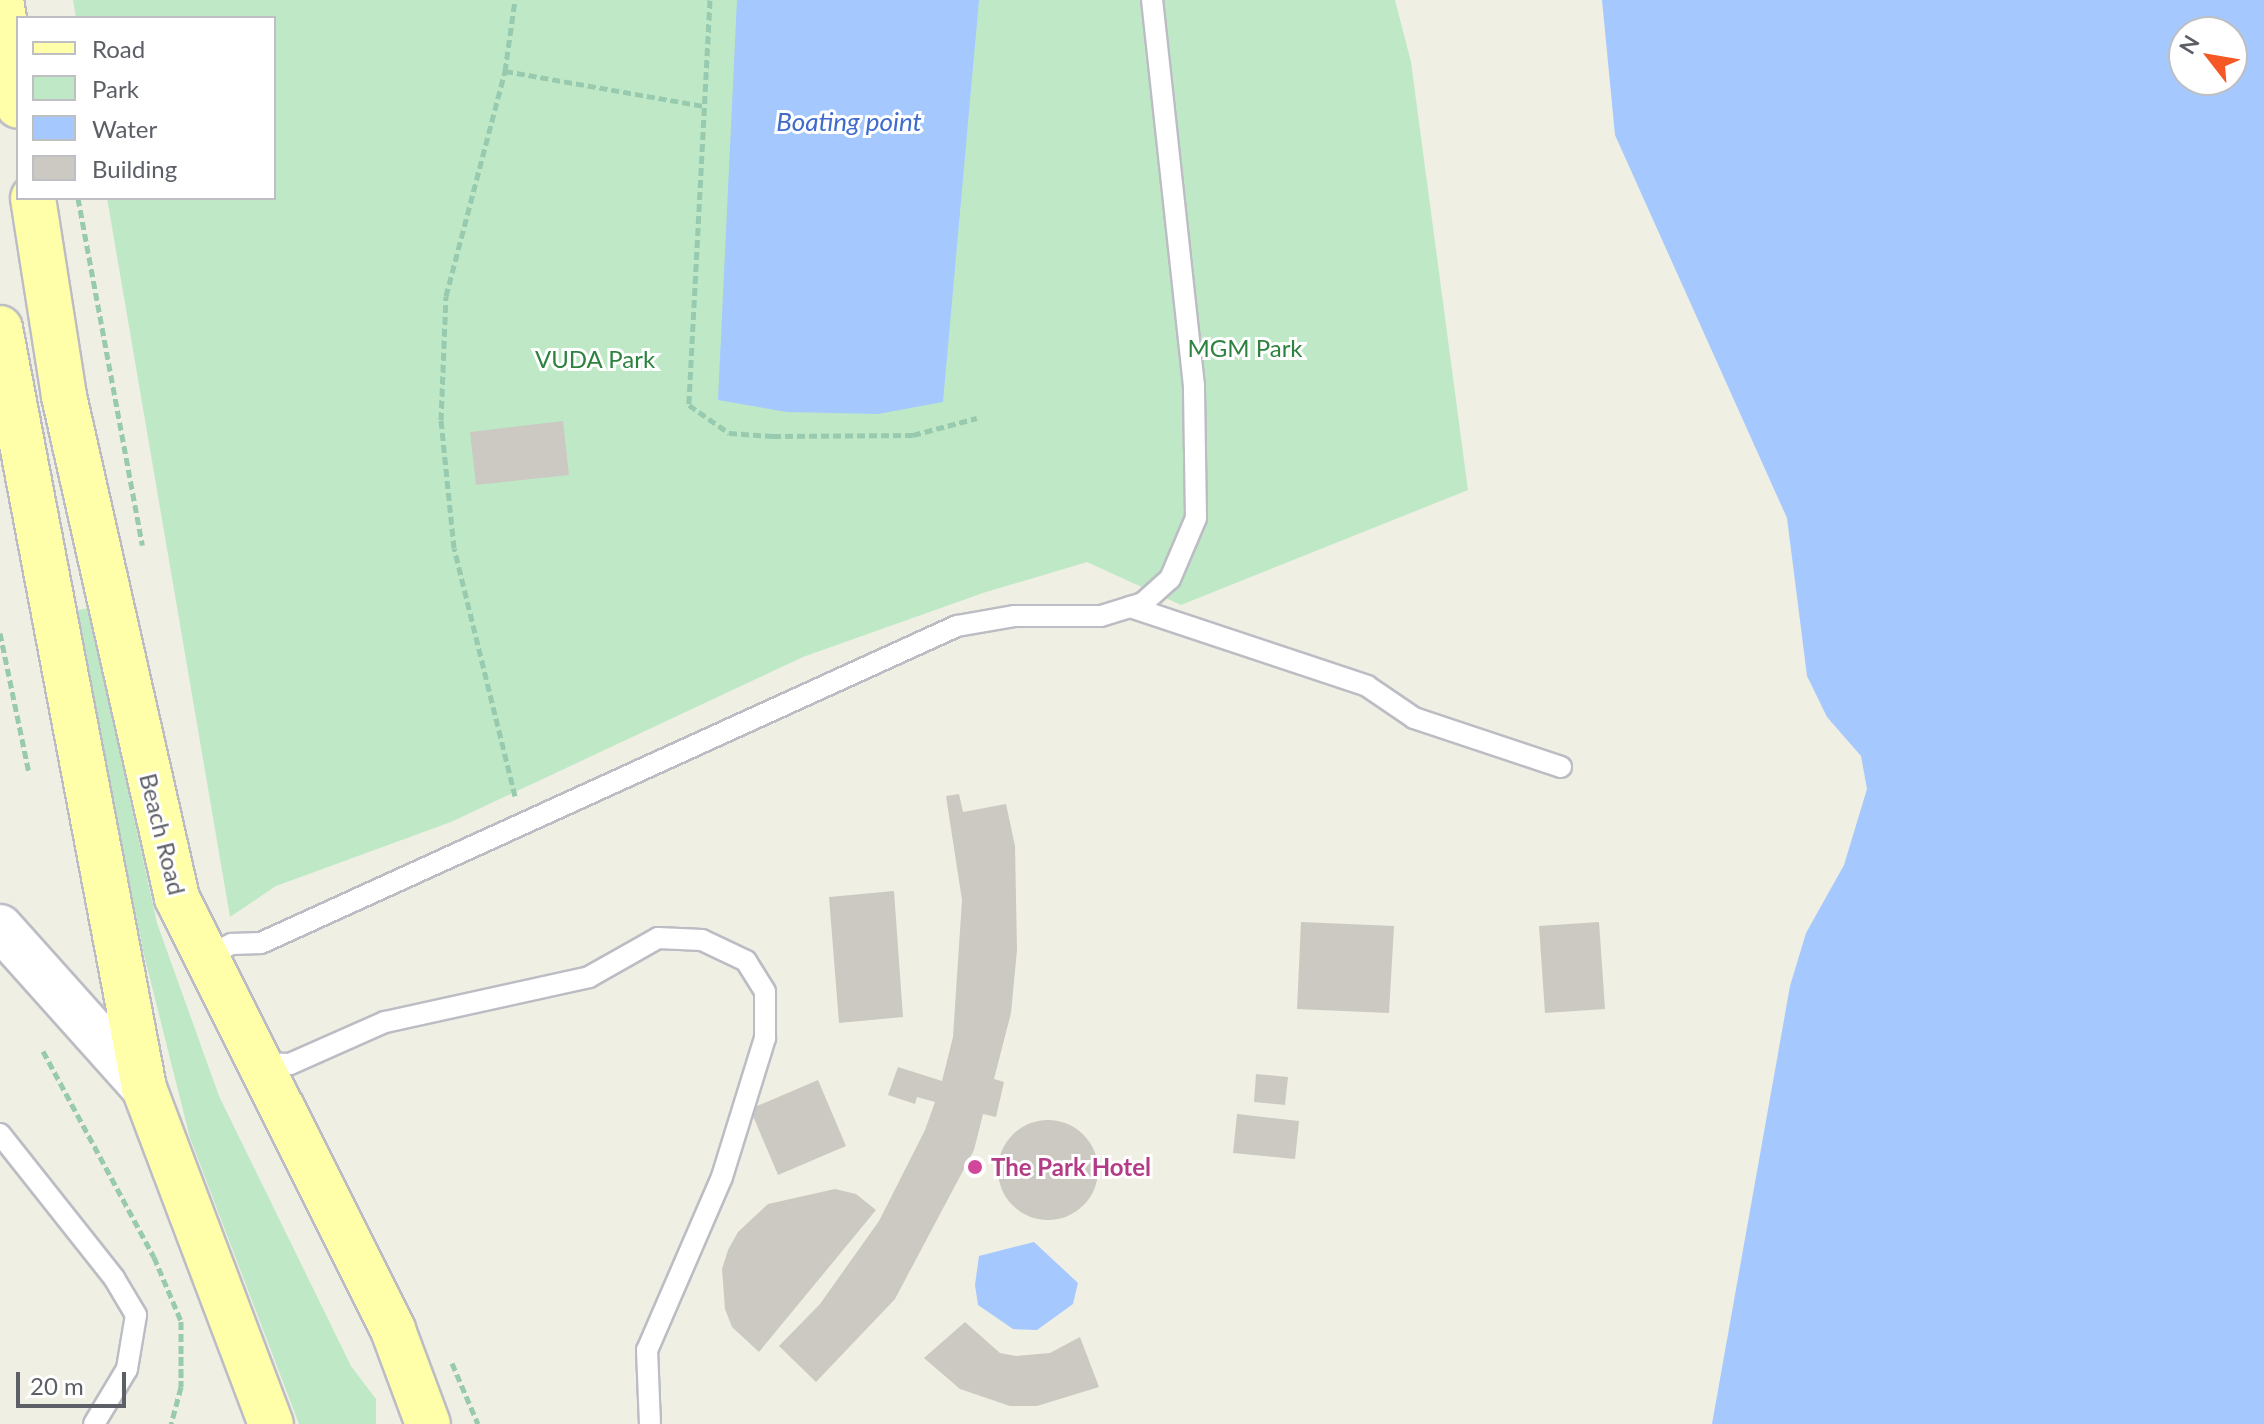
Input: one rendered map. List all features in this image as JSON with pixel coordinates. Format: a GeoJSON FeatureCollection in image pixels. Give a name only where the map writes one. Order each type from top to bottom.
{"type":"FeatureCollection","features":[{"type":"Feature","properties":{"kind":"main road"},"geometry":{"type":"LineString","coordinates":[[1,0],[16,94]]}},
{"type":"Feature","properties":{"kind":"main road","name":"Beach Road"},"geometry":{"type":"LineString","coordinates":[[33,200],[64,396],[177,898],[393,1330],[428,1424]]}},
{"type":"Feature","properties":{"kind":"main road"},"geometry":{"type":"LineString","coordinates":[[0,328],[144,1088],[271,1424]]}},
{"type":"Feature","properties":{"kind":"street"},"geometry":{"type":"LineString","coordinates":[[0,927],[144,1088]]}},
{"type":"Feature","properties":{"kind":"lane"},"geometry":{"type":"LineString","coordinates":[[207,956],[232,944],[261,943],[957,626],[1015,616],[1101,616],[1143,603],[1170,579],[1196,518],[1194,386],[1152,0]]}},
{"type":"Feature","properties":{"kind":"lane"},"geometry":{"type":"LineString","coordinates":[[1130,607],[1367,686],[1414,718],[1561,767]]}},
{"type":"Feature","properties":{"kind":"lane"},"geometry":{"type":"LineString","coordinates":[[260,1063],[290,1064],[385,1022],[589,977],[658,938],[702,940],[746,961],[765,992],[765,1038],[722,1177],[647,1350],[650,1424]]}},
{"type":"Feature","properties":{"kind":"lane"},"geometry":{"type":"LineString","coordinates":[[0,1134],[114,1278],[136,1315],[127,1369],[94,1424]]}},
{"type":"Feature","properties":{"kind":"path"},"geometry":{"type":"LineString","coordinates":[[515,0],[505,71],[446,296],[441,420],[454,548],[521,825]]}},
{"type":"Feature","properties":{"kind":"path"},"geometry":{"type":"LineString","coordinates":[[710,0],[689,405],[729,433],[773,436],[913,435],[977,418]]}},
{"type":"Feature","properties":{"kind":"path"},"geometry":{"type":"LineString","coordinates":[[505,71],[703,106]]}},
{"type":"Feature","properties":{"kind":"path"},"geometry":{"type":"LineString","coordinates":[[78,200],[145,559]]}},
{"type":"Feature","properties":{"kind":"path"},"geometry":{"type":"LineString","coordinates":[[0,633],[29,773]]}},
{"type":"Feature","properties":{"kind":"path"},"geometry":{"type":"LineString","coordinates":[[43,1051],[154,1257],[181,1321],[181,1387],[171,1424]]}},
{"type":"Feature","properties":{"kind":"path"},"geometry":{"type":"LineString","coordinates":[[447,1352],[478,1424]]}},
{"type":"Feature","properties":{"kind":"green space","name":"VUDA Park"},"geometry":{"type":"Polygon","coordinates":[[[73,0],[1395,0],[1411,62],[1468,490],[1181,605],[1087,562],[983,593],[803,657],[451,822],[276,886],[230,917],[107,200],[276,200],[276,16],[76,16],[73,0]]]}},
{"type":"Feature","properties":{"kind":"green space"},"geometry":{"type":"Polygon","coordinates":[[[88,608],[157,923],[219,1096],[351,1366],[376,1399],[376,1424],[299,1424],[190,1138],[144,955],[75,611],[88,608]]]}},
{"type":"Feature","properties":{"kind":"water","name":"Boating point"},"geometry":{"type":"Polygon","coordinates":[[[737,0],[979,0],[943,402],[878,414],[787,412],[718,400],[737,0]]]}},
{"type":"Feature","properties":{"kind":"water"},"geometry":{"type":"Polygon","coordinates":[[[1602,0],[2264,0],[2264,1424],[1712,1424],[1790,986],[1806,933],[1844,865],[1867,789],[1861,756],[1827,717],[1807,676],[1787,518],[1615,135],[1602,0]]]}},
{"type":"Feature","properties":{"kind":"water"},"geometry":{"type":"Polygon","coordinates":[[[1034,1242],[1078,1283],[1073,1304],[1037,1330],[1013,1329],[978,1305],[975,1285],[979,1256],[1034,1242]]]}},
{"type":"Feature","properties":{"kind":"building"},"geometry":{"type":"Polygon","coordinates":[[[563,421],[569,475],[476,485],[470,432],[563,421]]]}},
{"type":"Feature","properties":{"kind":"building"},"geometry":{"type":"Polygon","coordinates":[[[959,794],[963,812],[1006,804],[1015,846],[1017,950],[1011,1013],[994,1079],[1004,1082],[996,1117],[983,1114],[974,1150],[895,1299],[816,1382],[779,1346],[820,1304],[879,1221],[925,1130],[935,1102],[917,1097],[915,1104],[888,1095],[898,1067],[942,1081],[953,1037],[962,900],[946,796],[959,794]]]}},
{"type":"Feature","properties":{"kind":"building"},"geometry":{"type":"Polygon","coordinates":[[[894,891],[903,1017],[839,1023],[829,897],[894,891]]]}},
{"type":"Feature","properties":{"kind":"building"},"geometry":{"type":"Polygon","coordinates":[[[1301,922],[1394,926],[1389,1013],[1297,1009],[1301,922]]]}},
{"type":"Feature","properties":{"kind":"building"},"geometry":{"type":"Polygon","coordinates":[[[1599,922],[1605,1009],[1545,1013],[1539,926],[1599,922]]]}},
{"type":"Feature","properties":{"kind":"building"},"geometry":{"type":"Polygon","coordinates":[[[1256,1074],[1288,1077],[1285,1105],[1254,1102],[1256,1074]]]}},
{"type":"Feature","properties":{"kind":"building"},"geometry":{"type":"Polygon","coordinates":[[[818,1080],[846,1146],[778,1175],[750,1109],[818,1080]]]}},
{"type":"Feature","properties":{"kind":"building"},"geometry":{"type":"Polygon","coordinates":[[[1237,1114],[1299,1121],[1295,1159],[1233,1153],[1237,1114]]]}},
{"type":"Feature","properties":{"kind":"building"},"geometry":{"type":"Polygon","coordinates":[[[1048,1120],[1067,1124],[1083,1135],[1094,1151],[1098,1170],[1094,1189],[1083,1205],[1067,1216],[1048,1220],[1029,1216],[1013,1205],[1002,1189],[998,1170],[1002,1151],[1013,1135],[1029,1124],[1048,1120]]]}},
{"type":"Feature","properties":{"kind":"building"},"geometry":{"type":"Polygon","coordinates":[[[835,1189],[856,1194],[876,1210],[759,1352],[732,1327],[725,1309],[722,1269],[728,1250],[738,1232],[768,1204],[835,1189]]]}},
{"type":"Feature","properties":{"kind":"building"},"geometry":{"type":"Polygon","coordinates":[[[965,1322],[1000,1353],[1016,1356],[1050,1353],[1080,1337],[1099,1387],[1037,1406],[1010,1406],[960,1389],[924,1358],[965,1322]]]}},
{"type":"Feature","properties":{"kind":"place","name":"The Park Hotel"},"geometry":{"type":"Point","coordinates":[975,1167]}},
{"type":"Feature","properties":{"kind":"park label","name":"MGM Park"},"geometry":{"type":"Point","coordinates":[1245,348]}}]}
